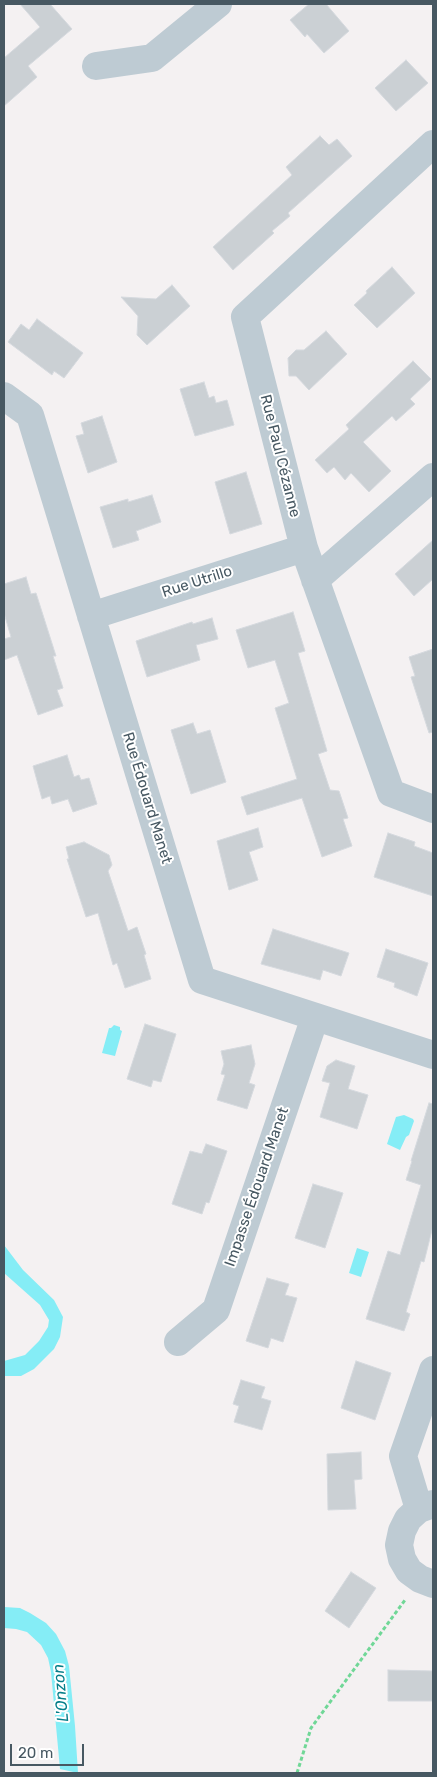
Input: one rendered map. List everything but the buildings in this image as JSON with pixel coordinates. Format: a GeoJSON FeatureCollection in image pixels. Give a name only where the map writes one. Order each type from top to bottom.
{"type":"FeatureCollection","features":[{"type":"Feature","properties":{"kind":"street"},"geometry":{"type":"LineString","coordinates":[[96,66],[152,58],[218,4]]}},
{"type":"Feature","properties":{"kind":"street","name":"Rue Paul Cézanne"},"geometry":{"type":"LineString","coordinates":[[433,144],[245,317],[304,548],[391,793],[433,809]]}},
{"type":"Feature","properties":{"kind":"street","name":"Rue Édouard Manet"},"geometry":{"type":"LineString","coordinates":[[4,396],[30,415],[202,980],[433,1055]]}},
{"type":"Feature","properties":{"kind":"street"},"geometry":{"type":"LineString","coordinates":[[315,580],[433,477]]}},
{"type":"Feature","properties":{"kind":"street","name":"Rue Utrillo"},"geometry":{"type":"LineString","coordinates":[[91,616],[304,548]]}},
{"type":"Feature","properties":{"kind":"street","name":"Impasse Édouard Manet"},"geometry":{"type":"LineString","coordinates":[[178,1342],[216,1310],[315,1017]]}},
{"type":"Feature","properties":{"kind":"street"},"geometry":{"type":"LineString","coordinates":[[427,1582],[409,1571],[402,1559],[400,1545],[402,1531],[408,1519],[426,1507],[403,1456],[433,1370]]}},
{"type":"Feature","properties":{"kind":"path"},"geometry":{"type":"LineString","coordinates":[[297,1773],[311,1728],[427,1582]]}},
{"type":"Feature","properties":{"kind":"water"},"geometry":{"type":"Polygon","coordinates":[[[114,1025],[120,1027],[122,1031],[115,1056],[102,1053],[109,1028],[114,1025]]]}},
{"type":"Feature","properties":{"kind":"water"},"geometry":{"type":"Polygon","coordinates":[[[404,1115],[414,1121],[409,1135],[406,1137],[400,1150],[387,1144],[396,1117],[404,1115]]]}},
{"type":"Feature","properties":{"kind":"water"},"geometry":{"type":"Polygon","coordinates":[[[4,1245],[23,1270],[54,1300],[63,1317],[60,1337],[54,1349],[34,1369],[21,1376],[4,1376],[4,1361],[25,1355],[39,1341],[48,1327],[49,1320],[40,1305],[4,1273],[4,1245]]]}},
{"type":"Feature","properties":{"kind":"water"},"geometry":{"type":"Polygon","coordinates":[[[357,1248],[369,1252],[361,1277],[349,1273],[357,1248]]]}},
{"type":"Feature","properties":{"kind":"water","name":"L'Onzon"},"geometry":{"type":"Polygon","coordinates":[[[4,1607],[20,1608],[46,1623],[56,1634],[65,1651],[69,1666],[78,1773],[60,1769],[48,1658],[41,1645],[27,1632],[4,1628],[4,1607]]]}}]}
